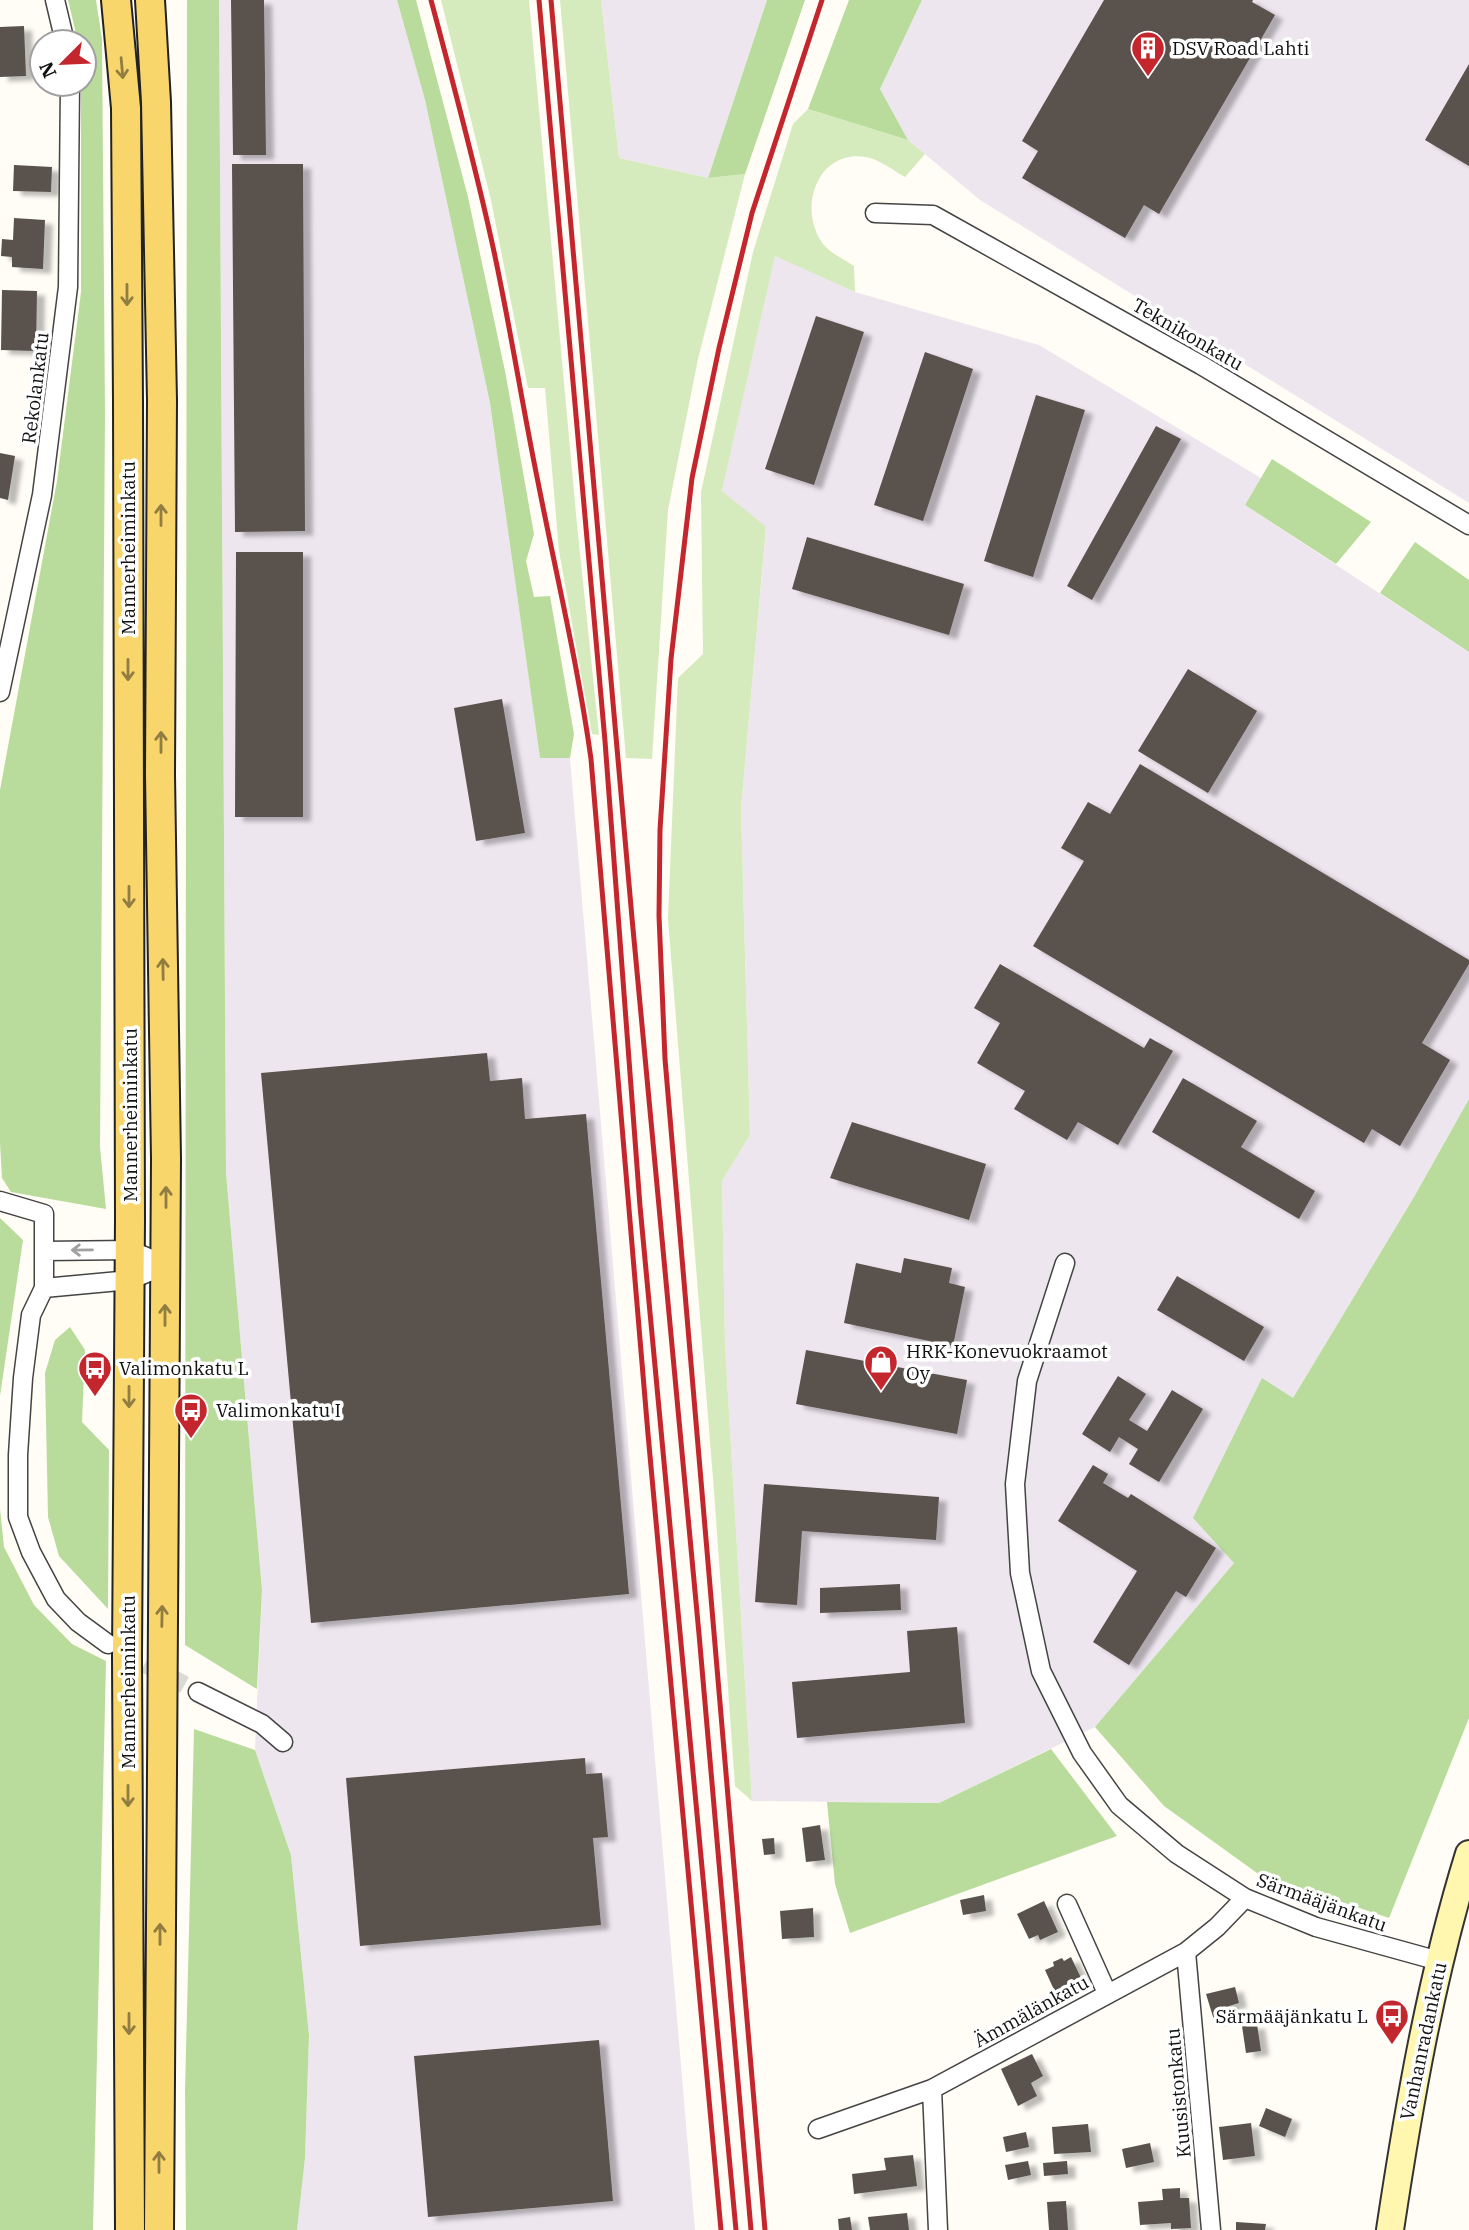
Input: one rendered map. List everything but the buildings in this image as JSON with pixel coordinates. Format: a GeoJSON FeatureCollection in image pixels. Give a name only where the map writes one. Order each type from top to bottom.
{"type":"FeatureCollection","features":[{"type":"Feature","properties":{"kind":"main road","name":"Mannerheiminkatu"},"geometry":{"type":"LineString","coordinates":[[116,0],[126,108],[130,2230]]}},
{"type":"Feature","properties":{"kind":"main road","name":"Mannerheiminkatu"},"geometry":{"type":"LineString","coordinates":[[150,0],[156,102],[162,400],[160,775],[165,1265],[159,2230]]}},
{"type":"Feature","properties":{"kind":"street"},"geometry":{"type":"LineString","coordinates":[[55,0],[62,28]]}},
{"type":"Feature","properties":{"kind":"street","name":"Rekolankatu"},"geometry":{"type":"LineString","coordinates":[[0,692],[42,495],[68,287],[70,98]]}},
{"type":"Feature","properties":{"kind":"street","name":"Teknikonkatu"},"geometry":{"type":"LineString","coordinates":[[875,213],[933,215],[1201,365],[1469,525]]}},
{"type":"Feature","properties":{"kind":"street"},"geometry":{"type":"LineString","coordinates":[[0,1201],[44,1214],[44,1288],[31,1315],[23,1378],[18,1455],[18,1517],[31,1552],[56,1599],[78,1622],[108,1644]]}},
{"type":"Feature","properties":{"kind":"street"},"geometry":{"type":"LineString","coordinates":[[44,1251],[130,1250],[165,1265]]}},
{"type":"Feature","properties":{"kind":"street","name":"Särmääjänkatu"},"geometry":{"type":"LineString","coordinates":[[1065,1263],[1027,1381],[1015,1484],[1020,1573],[1041,1671],[1082,1753],[1119,1805],[1178,1854],[1245,1898],[1316,1927],[1439,1961]]}},
{"type":"Feature","properties":{"kind":"street"},"geometry":{"type":"LineString","coordinates":[[44,1288],[130,1280],[165,1265]]}},
{"type":"Feature","properties":{"kind":"street"},"geometry":{"type":"LineString","coordinates":[[198,1692],[262,1724],[283,1742]]}},
{"type":"Feature","properties":{"kind":"street","name":"Vanhanradankatu"},"geometry":{"type":"LineString","coordinates":[[1390,2230],[1406,2123],[1439,1961],[1469,1854]]}},
{"type":"Feature","properties":{"kind":"street","name":"Ämmälänkatu"},"geometry":{"type":"LineString","coordinates":[[818,2129],[932,2089],[1186,1952],[1217,1927],[1245,1898]]}},
{"type":"Feature","properties":{"kind":"street"},"geometry":{"type":"LineString","coordinates":[[1068,1904],[1107,1993]]}},
{"type":"Feature","properties":{"kind":"street","name":"Kuusistonkatu"},"geometry":{"type":"LineString","coordinates":[[1186,1952],[1211,2230]]}},
{"type":"Feature","properties":{"kind":"street"},"geometry":{"type":"LineString","coordinates":[[932,2089],[938,2230]]}},
{"type":"Feature","properties":{"kind":"shaded area"},"geometry":{"type":"Polygon","coordinates":[[[219,0],[397,0],[425,100],[490,403],[540,758],[570,758],[695,2230],[297,2230],[305,2158],[309,2035],[291,1855],[255,1750],[262,1590],[226,1173],[219,0]]]}},
{"type":"Feature","properties":{"kind":"shaded area"},"geometry":{"type":"Polygon","coordinates":[[[601,0],[767,0],[708,178],[619,158],[601,0]]]}},
{"type":"Feature","properties":{"kind":"shaded area"},"geometry":{"type":"Polygon","coordinates":[[[922,0],[1469,0],[1469,503],[980,200],[908,140],[880,89],[922,0]]]}},
{"type":"Feature","properties":{"kind":"shaded area"},"geometry":{"type":"Polygon","coordinates":[[[775,255],[855,292],[1039,345],[1261,478],[1245,505],[1469,652],[1469,1099],[1414,1197],[1293,1398],[1262,1379],[1234,1563],[1095,1727],[939,1803],[752,1801],[725,1345],[722,1181],[750,1135],[741,809],[766,528],[722,491],[775,255]]]}},
{"type":"Feature","properties":{"kind":"green space"},"geometry":{"type":"Polygon","coordinates":[[[68,0],[96,0],[102,39],[105,413],[100,1147],[106,1209],[11,1192],[2,1178],[0,1143],[0,790],[57,481],[81,292],[81,98],[98,98],[98,28],[75,28],[68,0]]]}},
{"type":"Feature","properties":{"kind":"green space"},"geometry":{"type":"Polygon","coordinates":[[[187,0],[219,0],[226,1173],[262,1590],[257,1689],[185,1645],[187,0]]]}},
{"type":"Feature","properties":{"kind":"green space"},"geometry":{"type":"Polygon","coordinates":[[[397,0],[416,0],[468,197],[506,376],[534,534],[526,561],[534,597],[550,596],[574,734],[570,758],[540,758],[490,403],[425,100],[397,0]]]}},
{"type":"Feature","properties":{"kind":"green space"},"geometry":{"type":"Polygon","coordinates":[[[441,0],[529,0],[599,735],[592,734],[559,551],[545,388],[528,388],[491,200],[441,0]]]}},
{"type":"Feature","properties":{"kind":"green space"},"geometry":{"type":"Polygon","coordinates":[[[560,0],[601,0],[619,158],[708,178],[745,174],[698,359],[668,510],[652,759],[626,758],[560,0]]]}},
{"type":"Feature","properties":{"kind":"green space"},"geometry":{"type":"Polygon","coordinates":[[[767,0],[805,0],[745,174],[708,178],[767,0]]]}},
{"type":"Feature","properties":{"kind":"green space"},"geometry":{"type":"Polygon","coordinates":[[[849,0],[922,0],[880,89],[908,140],[808,109],[849,0]]]}},
{"type":"Feature","properties":{"kind":"green space"},"geometry":{"type":"Polygon","coordinates":[[[808,109],[908,140],[925,154],[905,177],[871,158],[849,157],[835,162],[816,184],[812,199],[815,230],[826,247],[854,266],[855,292],[775,256],[722,491],[766,527],[741,809],[750,1135],[722,1181],[725,1345],[752,1801],[735,1786],[668,919],[678,678],[703,654],[701,492],[753,252],[793,124],[808,109]]]}},
{"type":"Feature","properties":{"kind":"green space"},"geometry":{"type":"Polygon","coordinates":[[[1272,459],[1371,522],[1336,564],[1245,505],[1272,459]]]}},
{"type":"Feature","properties":{"kind":"green space"},"geometry":{"type":"Polygon","coordinates":[[[1415,542],[1469,580],[1469,652],[1380,593],[1415,542]]]}},
{"type":"Feature","properties":{"kind":"green space"},"geometry":{"type":"Polygon","coordinates":[[[1469,1099],[1469,1718],[1389,1918],[1257,1873],[1164,1806],[1095,1727],[1234,1563],[1193,1518],[1262,1378],[1293,1398],[1414,1197],[1469,1099]]]}},
{"type":"Feature","properties":{"kind":"green space"},"geometry":{"type":"Polygon","coordinates":[[[0,1218],[23,1240],[0,1396],[0,1218]]]}},
{"type":"Feature","properties":{"kind":"green space"},"geometry":{"type":"Polygon","coordinates":[[[70,1327],[85,1350],[82,1422],[109,1450],[108,1609],[59,1556],[48,1517],[45,1373],[55,1340],[70,1327]]]}},
{"type":"Feature","properties":{"kind":"green space"},"geometry":{"type":"Polygon","coordinates":[[[0,1509],[4,1547],[34,1605],[72,1644],[106,1661],[93,2230],[0,2230],[0,1509]]]}},
{"type":"Feature","properties":{"kind":"green space"},"geometry":{"type":"Polygon","coordinates":[[[194,1729],[255,1750],[291,1855],[309,2035],[305,2158],[297,2230],[186,2230],[185,2091],[194,1729]]]}},
{"type":"Feature","properties":{"kind":"green space"},"geometry":{"type":"Polygon","coordinates":[[[1051,1749],[1117,1836],[850,1933],[835,1884],[827,1802],[939,1803],[1051,1749]]]}},
{"type":"Feature","properties":{"kind":"tunnel"},"geometry":{"type":"LineString","coordinates":[[121,1651],[198,1692]]}},
{"type":"Feature","properties":{"kind":"railway"},"geometry":{"type":"LineString","coordinates":[[431,0],[493,247],[591,759],[648,1434],[721,2230]]}},
{"type":"Feature","properties":{"kind":"railway"},"geometry":{"type":"LineString","coordinates":[[539,0],[605,741],[640,1206],[736,2230]]}},
{"type":"Feature","properties":{"kind":"railway"},"geometry":{"type":"LineString","coordinates":[[551,0],[751,2230]]}},
{"type":"Feature","properties":{"kind":"railway"},"geometry":{"type":"LineString","coordinates":[[765,2230],[665,1059],[659,916],[660,830],[671,659],[692,478],[719,348],[752,213],[822,0]]}},
{"type":"Feature","properties":{"kind":"place","name":"DSV Road Lahti"},"geometry":{"type":"Point","coordinates":[1148,78]}},
{"type":"Feature","properties":{"kind":"place","name":"HRK-Konevuokraamot Oy"},"geometry":{"type":"Point","coordinates":[881,1392]}},
{"type":"Feature","properties":{"kind":"place","name":"Valimonkatu L"},"geometry":{"type":"Point","coordinates":[95,1398]}},
{"type":"Feature","properties":{"kind":"place","name":"Valimonkatu I"},"geometry":{"type":"Point","coordinates":[191,1440]}},
{"type":"Feature","properties":{"kind":"place","name":"Särmääjänkatu L"},"geometry":{"type":"Point","coordinates":[1392,2046]}}]}
